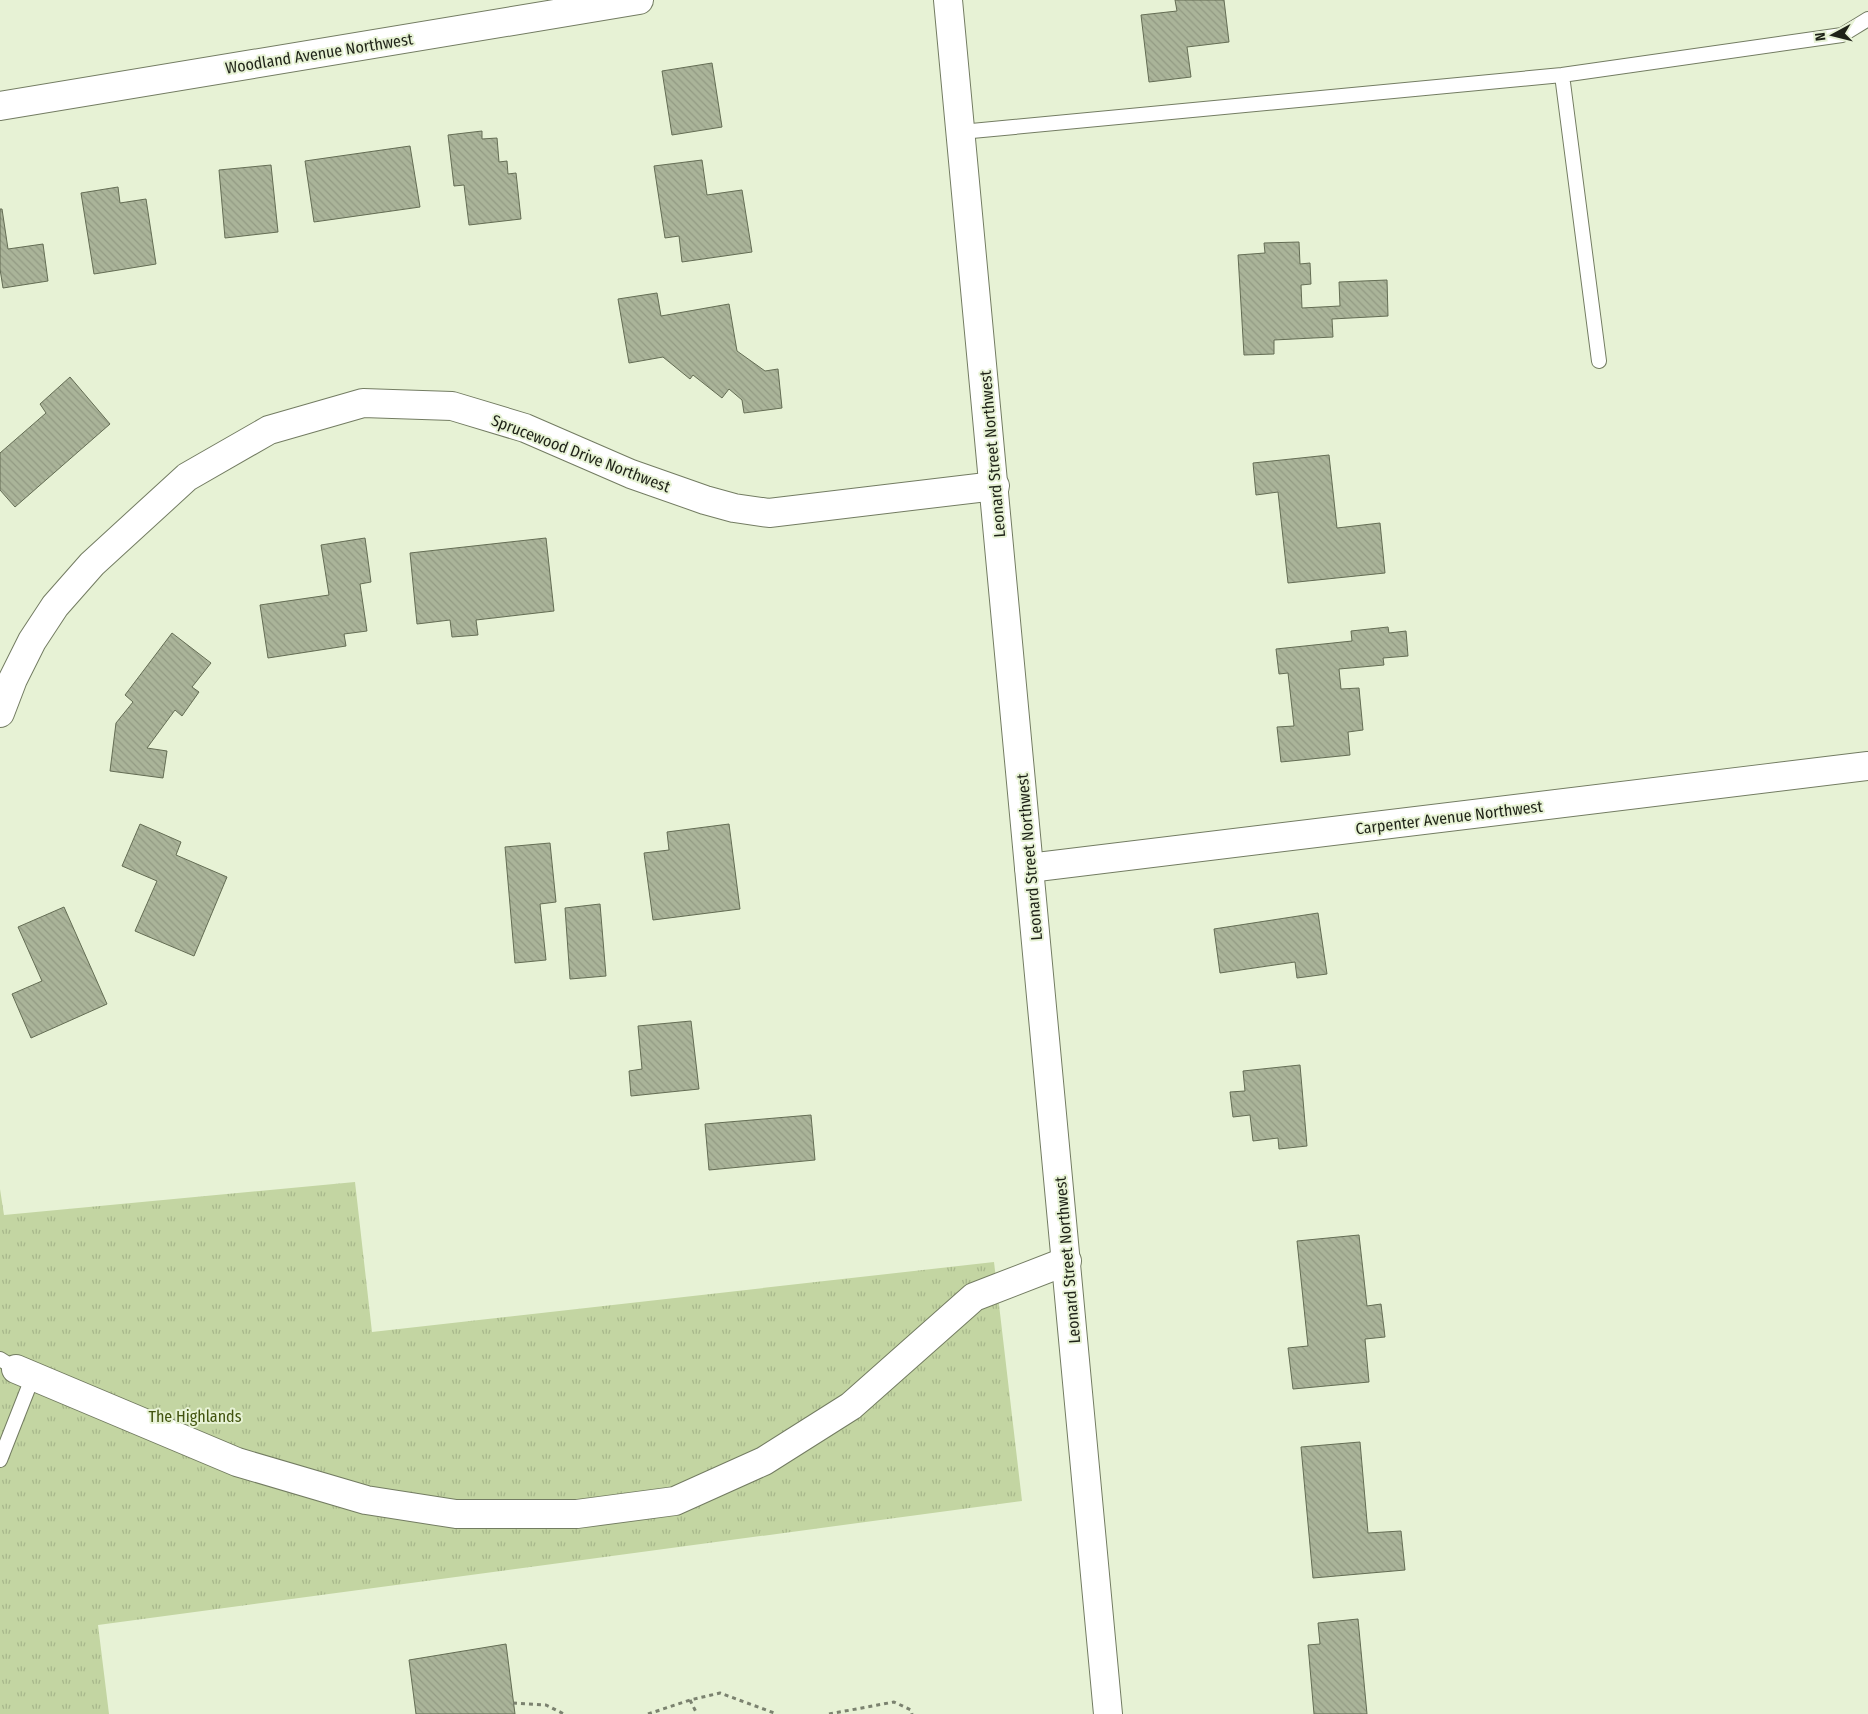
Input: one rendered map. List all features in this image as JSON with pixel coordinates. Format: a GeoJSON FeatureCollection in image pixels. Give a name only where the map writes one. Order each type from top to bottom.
{"type":"FeatureCollection","features":[{"type":"Feature","properties":{"kind":"street","name":"Woodland Avenue Northwest"},"geometry":{"type":"LineString","coordinates":[[0,106],[638,0]]}},
{"type":"Feature","properties":{"kind":"street","name":"Leonard Street Northwest"},"geometry":{"type":"LineString","coordinates":[[948,0],[995,486],[1108,1714]]}},
{"type":"Feature","properties":{"kind":"street","name":"Sprucewood Drive Northwest"},"geometry":{"type":"LineString","coordinates":[[0,713],[13,679],[32,641],[54,606],[92,564],[187,477],[268,430],[363,403],[452,406],[526,428],[631,474],[704,500],[734,508],[769,513],[995,486]]}},
{"type":"Feature","properties":{"kind":"street","name":"Carpenter Avenue Northwest"},"geometry":{"type":"LineString","coordinates":[[1029,868],[1868,766]]}},
{"type":"Feature","properties":{"kind":"street"},"geometry":{"type":"LineString","coordinates":[[16,1368],[237,1462],[366,1500],[456,1514],[577,1514],[675,1501],[764,1461],[851,1406],[974,1297],[1067,1261]]}},
{"type":"Feature","properties":{"kind":"lane"},"geometry":{"type":"LineString","coordinates":[[960,132],[1562,75],[1842,35],[1868,19]]}},
{"type":"Feature","properties":{"kind":"lane"},"geometry":{"type":"LineString","coordinates":[[1562,75],[1599,361]]}},
{"type":"Feature","properties":{"kind":"lane"},"geometry":{"type":"LineString","coordinates":[[0,1460],[16,1368]]}},
{"type":"Feature","properties":{"kind":"path"},"geometry":{"type":"LineString","coordinates":[[648,1714],[690,1700],[720,1693],[778,1714]]}},
{"type":"Feature","properties":{"kind":"path"},"geometry":{"type":"LineString","coordinates":[[690,1700],[697,1714]]}},
{"type":"Feature","properties":{"kind":"path"},"geometry":{"type":"LineString","coordinates":[[829,1714],[894,1702],[911,1710],[912,1714]]}},
{"type":"Feature","properties":{"kind":"path"},"geometry":{"type":"LineString","coordinates":[[514,1703],[546,1704],[564,1714]]}},
{"type":"Feature","properties":{"kind":"green space","name":"The Highlands"},"geometry":{"type":"Polygon","coordinates":[[[355,1182],[372,1332],[994,1262],[1022,1501],[98,1625],[109,1714],[0,1714],[0,1189],[4,1215],[355,1182]]]}},
{"type":"Feature","properties":{"kind":"building"},"geometry":{"type":"Polygon","coordinates":[[[1175,0],[1224,0],[1229,42],[1187,47],[1191,77],[1149,82],[1141,15],[1177,11],[1175,0]]]}},
{"type":"Feature","properties":{"kind":"building"},"geometry":{"type":"Polygon","coordinates":[[[712,63],[722,127],[672,135],[662,71],[712,63]]]}},
{"type":"Feature","properties":{"kind":"building"},"geometry":{"type":"Polygon","coordinates":[[[482,131],[482,139],[497,138],[499,162],[507,161],[508,174],[516,173],[521,219],[469,225],[464,185],[454,186],[448,135],[482,131]]]}},
{"type":"Feature","properties":{"kind":"building"},"geometry":{"type":"Polygon","coordinates":[[[410,146],[420,207],[314,222],[305,161],[410,146]]]}},
{"type":"Feature","properties":{"kind":"building"},"geometry":{"type":"Polygon","coordinates":[[[702,160],[707,195],[742,190],[752,252],[682,262],[679,236],[665,238],[654,166],[702,160]]]}},
{"type":"Feature","properties":{"kind":"building"},"geometry":{"type":"Polygon","coordinates":[[[271,165],[278,232],[225,238],[219,170],[271,165]]]}},
{"type":"Feature","properties":{"kind":"building"},"geometry":{"type":"Polygon","coordinates":[[[118,187],[120,203],[146,199],[156,264],[94,274],[81,193],[118,187]]]}},
{"type":"Feature","properties":{"kind":"building"},"geometry":{"type":"Polygon","coordinates":[[[0,209],[2,209],[8,249],[43,244],[48,281],[3,288],[0,269],[0,209]]]}},
{"type":"Feature","properties":{"kind":"building"},"geometry":{"type":"Polygon","coordinates":[[[1299,242],[1300,264],[1310,263],[1311,284],[1301,285],[1302,308],[1340,306],[1339,282],[1387,280],[1388,316],[1332,319],[1333,337],[1274,340],[1274,354],[1244,355],[1238,255],[1265,253],[1264,243],[1299,242]]]}},
{"type":"Feature","properties":{"kind":"building"},"geometry":{"type":"Polygon","coordinates":[[[657,293],[661,316],[729,304],[737,351],[765,371],[778,369],[782,408],[744,413],[742,400],[729,389],[722,398],[693,375],[690,379],[663,357],[629,363],[618,299],[657,293]]]}},
{"type":"Feature","properties":{"kind":"building"},"geometry":{"type":"Polygon","coordinates":[[[70,377],[110,424],[15,507],[0,490],[0,453],[46,413],[40,404],[70,377]]]}},
{"type":"Feature","properties":{"kind":"building"},"geometry":{"type":"Polygon","coordinates":[[[1329,455],[1337,528],[1380,523],[1385,573],[1288,583],[1278,492],[1256,495],[1253,463],[1329,455]]]}},
{"type":"Feature","properties":{"kind":"building"},"geometry":{"type":"Polygon","coordinates":[[[365,538],[371,582],[360,584],[367,631],[344,634],[346,646],[268,658],[260,605],[329,595],[321,545],[365,538]]]}},
{"type":"Feature","properties":{"kind":"building"},"geometry":{"type":"Polygon","coordinates":[[[546,538],[554,611],[476,620],[478,635],[452,637],[450,620],[417,624],[410,553],[546,538]]]}},
{"type":"Feature","properties":{"kind":"building"},"geometry":{"type":"Polygon","coordinates":[[[1388,627],[1389,633],[1406,631],[1408,656],[1383,658],[1384,665],[1339,669],[1341,689],[1359,688],[1363,730],[1348,732],[1350,755],[1281,762],[1277,727],[1294,726],[1288,673],[1279,674],[1276,649],[1352,641],[1351,631],[1388,627]]]}},
{"type":"Feature","properties":{"kind":"building"},"geometry":{"type":"Polygon","coordinates":[[[172,633],[211,663],[192,687],[199,692],[182,716],[175,710],[147,748],[167,751],[163,778],[110,771],[116,723],[133,702],[125,695],[172,633]]]}},
{"type":"Feature","properties":{"kind":"building"},"geometry":{"type":"Polygon","coordinates":[[[140,824],[181,842],[176,855],[227,877],[194,956],[135,931],[157,881],[122,866],[140,824]]]}},
{"type":"Feature","properties":{"kind":"building"},"geometry":{"type":"Polygon","coordinates":[[[729,824],[740,909],[653,920],[644,853],[669,850],[667,832],[729,824]]]}},
{"type":"Feature","properties":{"kind":"building"},"geometry":{"type":"Polygon","coordinates":[[[550,843],[556,902],[540,904],[546,960],[515,963],[505,847],[550,843]]]}},
{"type":"Feature","properties":{"kind":"building"},"geometry":{"type":"Polygon","coordinates":[[[600,904],[606,976],[570,979],[565,908],[600,904]]]}},
{"type":"Feature","properties":{"kind":"building"},"geometry":{"type":"Polygon","coordinates":[[[64,907],[107,1004],[31,1038],[12,994],[42,981],[18,927],[64,907]]]}},
{"type":"Feature","properties":{"kind":"building"},"geometry":{"type":"Polygon","coordinates":[[[1318,913],[1327,974],[1297,978],[1295,962],[1220,973],[1214,929],[1318,913]]]}},
{"type":"Feature","properties":{"kind":"building"},"geometry":{"type":"Polygon","coordinates":[[[691,1021],[699,1089],[631,1096],[629,1071],[642,1069],[638,1026],[691,1021]]]}},
{"type":"Feature","properties":{"kind":"building"},"geometry":{"type":"Polygon","coordinates":[[[1300,1065],[1307,1146],[1279,1149],[1278,1138],[1253,1141],[1250,1115],[1233,1117],[1230,1092],[1245,1091],[1243,1071],[1300,1065]]]}},
{"type":"Feature","properties":{"kind":"building"},"geometry":{"type":"Polygon","coordinates":[[[811,1115],[815,1160],[709,1170],[705,1124],[811,1115]]]}},
{"type":"Feature","properties":{"kind":"building"},"geometry":{"type":"Polygon","coordinates":[[[1359,1235],[1367,1306],[1381,1304],[1385,1337],[1365,1339],[1369,1382],[1293,1389],[1288,1348],[1308,1346],[1297,1241],[1359,1235]]]}},
{"type":"Feature","properties":{"kind":"building"},"geometry":{"type":"Polygon","coordinates":[[[1360,1442],[1368,1533],[1401,1531],[1405,1570],[1313,1578],[1301,1447],[1360,1442]]]}},
{"type":"Feature","properties":{"kind":"building"},"geometry":{"type":"Polygon","coordinates":[[[1358,1619],[1367,1714],[1314,1714],[1308,1645],[1320,1644],[1318,1623],[1358,1619]]]}},
{"type":"Feature","properties":{"kind":"building"},"geometry":{"type":"Polygon","coordinates":[[[506,1644],[515,1714],[416,1714],[409,1660],[506,1644]]]}}]}
